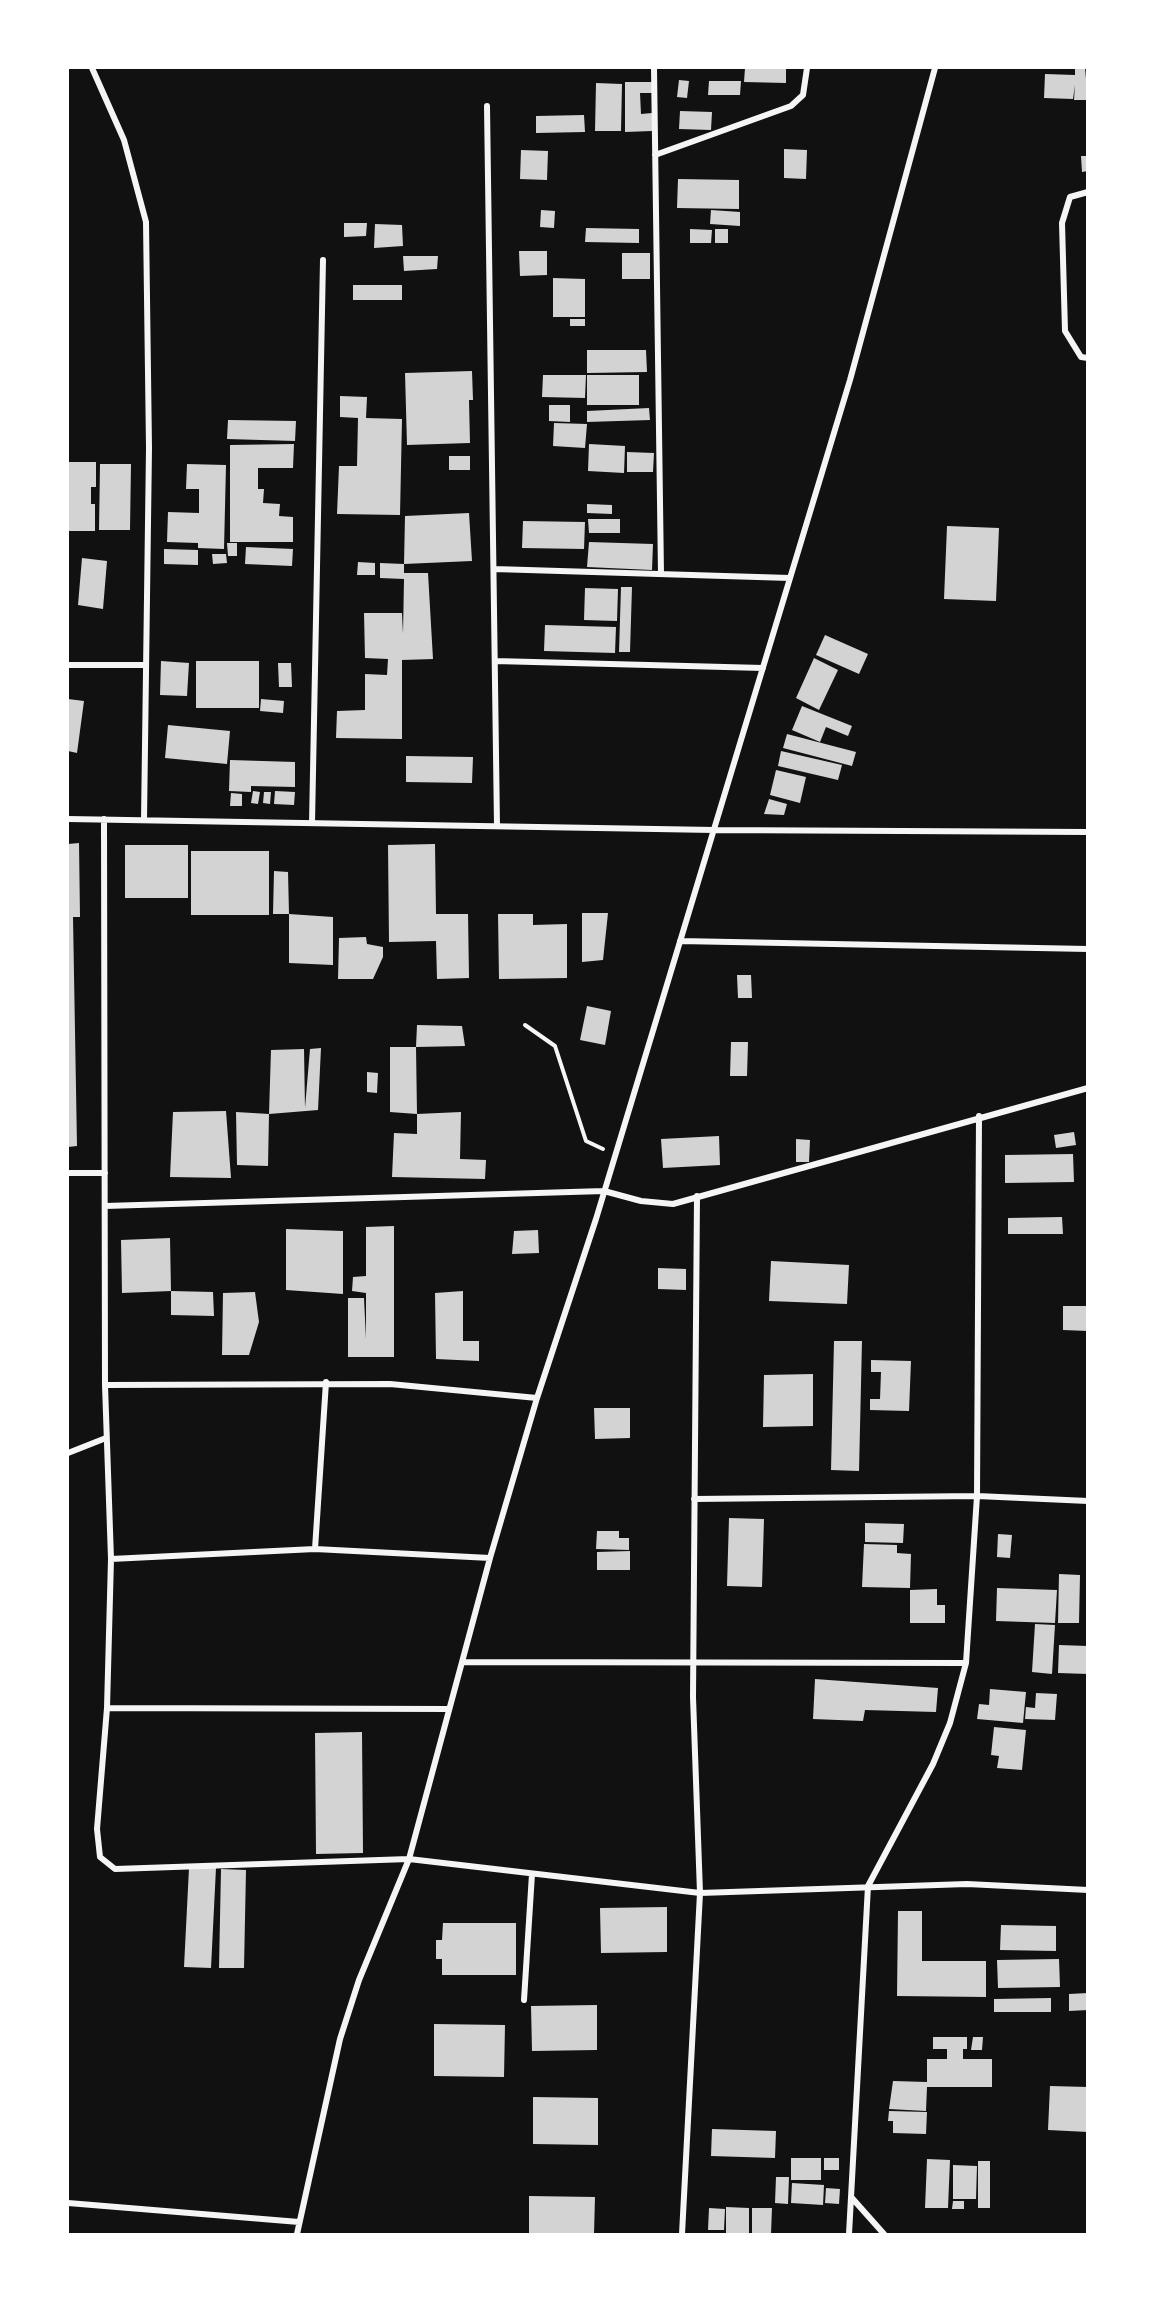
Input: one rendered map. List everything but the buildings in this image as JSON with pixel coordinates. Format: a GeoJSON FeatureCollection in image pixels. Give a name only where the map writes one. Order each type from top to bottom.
{"type":"FeatureCollection","features":[{"type":"Feature","properties":{"kind":"street"},"geometry":{"type":"LineString","coordinates":[[92,68],[124,140],[146,222],[149,448],[144,820]]}},
{"type":"Feature","properties":{"kind":"street"},"geometry":{"type":"LineString","coordinates":[[654,68],[661,574]]}},
{"type":"Feature","properties":{"kind":"street"},"geometry":{"type":"LineString","coordinates":[[655,155],[791,106],[803,95],[807,68]]}},
{"type":"Feature","properties":{"kind":"street"},"geometry":{"type":"LineString","coordinates":[[297,2235],[340,2039],[359,1980],[409,1859],[449,1708],[464,1662],[490,1558],[537,1398],[604,1191],[850,380],[935,68]]}},
{"type":"Feature","properties":{"kind":"street"},"geometry":{"type":"LineString","coordinates":[[487,106],[497,826]]}},
{"type":"Feature","properties":{"kind":"street"},"geometry":{"type":"LineString","coordinates":[[1088,192],[1071,197],[1062,223],[1065,331],[1081,357],[1088,358]]}},
{"type":"Feature","properties":{"kind":"street"},"geometry":{"type":"LineString","coordinates":[[312,822],[323,260]]}},
{"type":"Feature","properties":{"kind":"street"},"geometry":{"type":"LineString","coordinates":[[494,569],[790,578]]}},
{"type":"Feature","properties":{"kind":"street"},"geometry":{"type":"LineString","coordinates":[[495,661],[763,668]]}},
{"type":"Feature","properties":{"kind":"street"},"geometry":{"type":"LineString","coordinates":[[68,665],[146,665]]}},
{"type":"Feature","properties":{"kind":"street"},"geometry":{"type":"LineString","coordinates":[[68,819],[714,830],[1088,832]]}},
{"type":"Feature","properties":{"kind":"street"},"geometry":{"type":"LineString","coordinates":[[104,819],[105,1384],[111,1559],[107,1708],[97,1829],[100,1857],[115,1869],[409,1859],[700,1893],[967,1884],[1088,1890]]}},
{"type":"Feature","properties":{"kind":"street"},"geometry":{"type":"LineString","coordinates":[[680,941],[1088,949]]}},
{"type":"Feature","properties":{"kind":"street"},"geometry":{"type":"LineString","coordinates":[[105,1206],[604,1191],[641,1201],[673,1204],[979,1116],[1088,1088]]}},
{"type":"Feature","properties":{"kind":"street"},"geometry":{"type":"LineString","coordinates":[[849,2235],[868,1886],[933,1764],[950,1723],[966,1663],[977,1496],[979,1116]]}},
{"type":"Feature","properties":{"kind":"street"},"geometry":{"type":"LineString","coordinates":[[68,1173],[105,1173]]}},
{"type":"Feature","properties":{"kind":"street"},"geometry":{"type":"LineString","coordinates":[[682,2235],[700,1893],[694,1663],[697,1196]]}},
{"type":"Feature","properties":{"kind":"street"},"geometry":{"type":"LineString","coordinates":[[315,1549],[326,1382]]}},
{"type":"Feature","properties":{"kind":"street"},"geometry":{"type":"LineString","coordinates":[[105,1384],[390,1383],[537,1398]]}},
{"type":"Feature","properties":{"kind":"street"},"geometry":{"type":"LineString","coordinates":[[68,1453],[106,1438]]}},
{"type":"Feature","properties":{"kind":"street"},"geometry":{"type":"LineString","coordinates":[[694,1499],[977,1496],[1088,1501]]}},
{"type":"Feature","properties":{"kind":"street"},"geometry":{"type":"LineString","coordinates":[[111,1559],[315,1549],[490,1558]]}},
{"type":"Feature","properties":{"kind":"street"},"geometry":{"type":"LineString","coordinates":[[464,1662],[966,1663]]}},
{"type":"Feature","properties":{"kind":"street"},"geometry":{"type":"LineString","coordinates":[[107,1708],[449,1708]]}},
{"type":"Feature","properties":{"kind":"street"},"geometry":{"type":"LineString","coordinates":[[524,2000],[532,1874]]}},
{"type":"Feature","properties":{"kind":"street"},"geometry":{"type":"LineString","coordinates":[[852,2198],[884,2235]]}},
{"type":"Feature","properties":{"kind":"street"},"geometry":{"type":"LineString","coordinates":[[68,2203],[299,2222]]}},
{"type":"Feature","properties":{"kind":"path"},"geometry":{"type":"LineString","coordinates":[[525,1025],[555,1046],[586,1141],[615,1154]]}}]}
